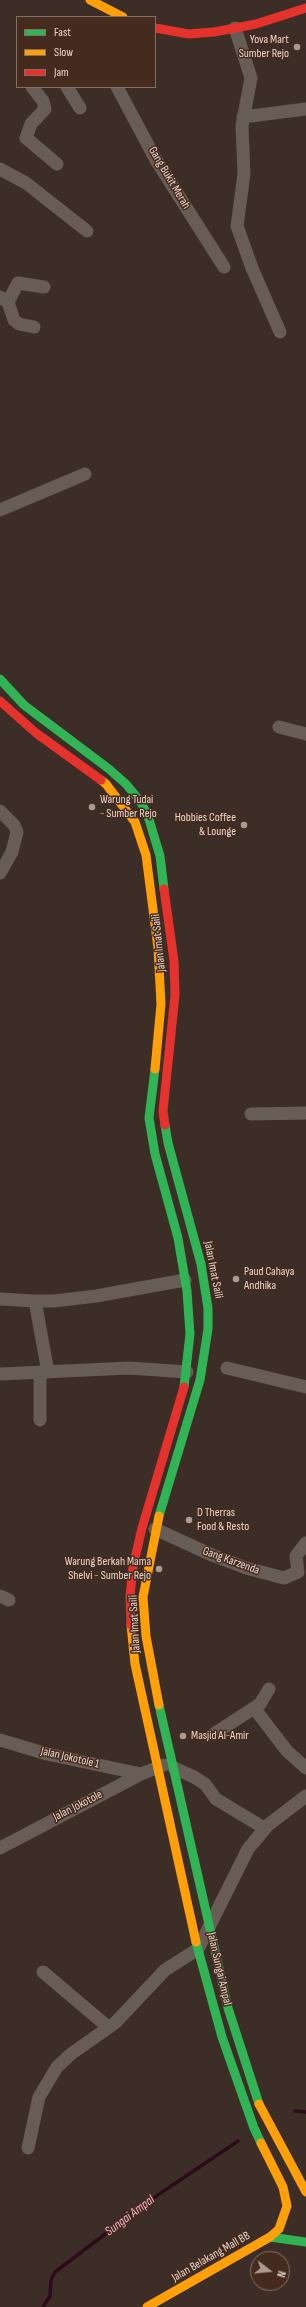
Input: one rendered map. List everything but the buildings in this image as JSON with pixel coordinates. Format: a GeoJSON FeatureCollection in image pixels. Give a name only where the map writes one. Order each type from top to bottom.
{"type":"FeatureCollection","features":[{"type":"Feature","properties":{"kind":"main road"},"geometry":{"type":"LineString","coordinates":[[90,0],[121,16]]}},
{"type":"Feature","properties":{"kind":"main road"},"geometry":{"type":"LineString","coordinates":[[156,28],[189,34],[235,28],[306,8]]}},
{"type":"Feature","properties":{"kind":"main road","name":"Jalan Imat Saili"},"geometry":{"type":"LineString","coordinates":[[0,679],[24,705],[109,769],[126,784],[140,801],[148,816],[160,856],[174,961],[175,995],[170,1058],[163,1111],[165,1127],[201,1264],[208,1308],[208,1329],[200,1380],[186,1432],[155,1529],[143,1597],[153,1679],[209,1925]]}},
{"type":"Feature","properties":{"kind":"main road","name":"Jalan Imat Saili"},"geometry":{"type":"LineString","coordinates":[[1,703],[31,729],[106,784],[135,822],[146,854],[158,948],[161,1004],[150,1100],[151,1135],[178,1238],[185,1280],[190,1334],[187,1372],[142,1528],[130,1596],[135,1664],[198,1949]]}},
{"type":"Feature","properties":{"kind":"main road"},"geometry":{"type":"LineString","coordinates":[[156,1057],[170,1058]]}},
{"type":"Feature","properties":{"kind":"main road","name":"Jalan Sungai Ampal"},"geometry":{"type":"LineString","coordinates":[[209,1925],[218,1969],[251,2082],[274,2136],[306,2192]]}},
{"type":"Feature","properties":{"kind":"main road","name":"Jalan Sungai Ampal"},"geometry":{"type":"LineString","coordinates":[[198,1949],[222,2037],[254,2128],[286,2198],[287,2212],[283,2222]]}},
{"type":"Feature","properties":{"kind":"main road"},"geometry":{"type":"LineString","coordinates":[[240,2087],[251,2082]]}},
{"type":"Feature","properties":{"kind":"main road","name":"Jalan Belakang Mall BB"},"geometry":{"type":"LineString","coordinates":[[147,2307],[270,2237],[279,2229],[283,2222]]}},
{"type":"Feature","properties":{"kind":"main road"},"geometry":{"type":"LineString","coordinates":[[270,2237],[306,2242]]}},
{"type":"Feature","properties":{"kind":"street"},"geometry":{"type":"LineString","coordinates":[[235,28],[251,78],[243,117],[244,174],[237,226],[252,268],[280,332]]}},
{"type":"Feature","properties":{"kind":"street"},"geometry":{"type":"LineString","coordinates":[[33,88],[43,101],[45,109],[31,124],[26,138],[57,164]]}},
{"type":"Feature","properties":{"kind":"street"},"geometry":{"type":"LineString","coordinates":[[68,88],[80,108]]}},
{"type":"Feature","properties":{"kind":"street","name":"Gang Bukit Merah"},"geometry":{"type":"LineString","coordinates":[[118,88],[156,160],[224,267]]}},
{"type":"Feature","properties":{"kind":"street"},"geometry":{"type":"LineString","coordinates":[[243,117],[306,109]]}},
{"type":"Feature","properties":{"kind":"street"},"geometry":{"type":"LineString","coordinates":[[0,169],[26,183],[88,231]]}},
{"type":"Feature","properties":{"kind":"street"},"geometry":{"type":"LineString","coordinates":[[34,328],[19,324],[14,320],[4,300],[18,283],[44,287]]}},
{"type":"Feature","properties":{"kind":"street"},"geometry":{"type":"LineString","coordinates":[[0,510],[86,474]]}},
{"type":"Feature","properties":{"kind":"street"},"geometry":{"type":"LineString","coordinates":[[279,727],[306,734]]}},
{"type":"Feature","properties":{"kind":"street"},"geometry":{"type":"LineString","coordinates":[[0,811],[14,825],[17,832],[12,852],[1,870]]}},
{"type":"Feature","properties":{"kind":"street"},"geometry":{"type":"LineString","coordinates":[[250,1114],[306,1113]]}},
{"type":"Feature","properties":{"kind":"street"},"geometry":{"type":"LineString","coordinates":[[0,1298],[54,1301],[96,1296],[185,1280]]}},
{"type":"Feature","properties":{"kind":"street"},"geometry":{"type":"LineString","coordinates":[[35,1301],[44,1373],[40,1420]]}},
{"type":"Feature","properties":{"kind":"street"},"geometry":{"type":"LineString","coordinates":[[0,1374],[129,1368],[187,1372]]}},
{"type":"Feature","properties":{"kind":"street"},"geometry":{"type":"LineString","coordinates":[[227,1368],[306,1387]]}},
{"type":"Feature","properties":{"kind":"street","name":"Gang Karzenda"},"geometry":{"type":"LineString","coordinates":[[155,1529],[212,1555],[246,1568],[284,1578],[302,1576]]}},
{"type":"Feature","properties":{"kind":"street"},"geometry":{"type":"LineString","coordinates":[[302,1576],[296,1556],[306,1543]]}},
{"type":"Feature","properties":{"kind":"street"},"geometry":{"type":"LineString","coordinates":[[214,1734],[254,1708],[266,1697],[269,1689]]}},
{"type":"Feature","properties":{"kind":"street"},"geometry":{"type":"LineString","coordinates":[[254,1708],[287,1751],[306,1768]]}},
{"type":"Feature","properties":{"kind":"street","name":"Jalan Jokotole 1"},"geometry":{"type":"LineString","coordinates":[[0,1740],[47,1754],[141,1774]]}},
{"type":"Feature","properties":{"kind":"street"},"geometry":{"type":"LineString","coordinates":[[173,1766],[205,1784],[216,1799],[264,1828]]}},
{"type":"Feature","properties":{"kind":"street","name":"Jalan Jokotole"},"geometry":{"type":"LineString","coordinates":[[0,1848],[141,1774],[158,1767],[173,1766]]}},
{"type":"Feature","properties":{"kind":"street","name":"Jalan Sungai Ampal"},"geometry":{"type":"LineString","coordinates":[[209,1925],[248,1849],[264,1828],[303,1803]]}},
{"type":"Feature","properties":{"kind":"street"},"geometry":{"type":"LineString","coordinates":[[28,2148],[34,2114],[47,2081],[57,2067],[71,2054],[108,2027],[166,1970],[198,1949],[209,1925]]}},
{"type":"Feature","properties":{"kind":"street"},"geometry":{"type":"LineString","coordinates":[[43,1972],[108,2027]]}},
{"type":"Feature","properties":{"kind":"waterway","name":"Sungai Ampal"},"geometry":{"type":"LineString","coordinates":[[295,2111],[306,2112]]}},
{"type":"Feature","properties":{"kind":"waterway","name":"Sungai Ampal"},"geometry":{"type":"LineString","coordinates":[[43,2307],[50,2296],[51,2280],[55,2272],[149,2201],[238,2141]]}},
{"type":"Feature","properties":{"kind":"traffic: fast"},"geometry":{"type":"LineString","coordinates":[[0,679],[24,705],[109,769],[126,784],[140,801],[148,816],[160,856],[164,889]]}},
{"type":"Feature","properties":{"kind":"traffic: fast"},"geometry":{"type":"LineString","coordinates":[[155,1069],[149,1118],[155,1154],[178,1238],[187,1291],[190,1334],[184,1387]]}},
{"type":"Feature","properties":{"kind":"traffic: fast"},"geometry":{"type":"LineString","coordinates":[[159,1516],[200,1380],[208,1329],[208,1308],[201,1264],[168,1143],[165,1125]]}},
{"type":"Feature","properties":{"kind":"traffic: fast"},"geometry":{"type":"LineString","coordinates":[[159,1705],[228,2008],[259,2104]]}},
{"type":"Feature","properties":{"kind":"traffic: fast"},"geometry":{"type":"LineString","coordinates":[[196,1942],[222,2037],[254,2128],[261,2143]]}},
{"type":"Feature","properties":{"kind":"traffic: fast"},"geometry":{"type":"LineString","coordinates":[[270,2237],[306,2242]]}},
{"type":"Feature","properties":{"kind":"traffic: slow"},"geometry":{"type":"LineString","coordinates":[[90,0],[121,16]]}},
{"type":"Feature","properties":{"kind":"traffic: slow"},"geometry":{"type":"LineString","coordinates":[[101,780],[106,784],[135,822],[146,855],[158,948],[161,1004],[155,1069]]}},
{"type":"Feature","properties":{"kind":"traffic: slow"},"geometry":{"type":"LineString","coordinates":[[159,1516],[143,1597],[146,1636],[159,1705]]}},
{"type":"Feature","properties":{"kind":"traffic: slow"},"geometry":{"type":"LineString","coordinates":[[131,1625],[135,1664],[196,1942]]}},
{"type":"Feature","properties":{"kind":"traffic: slow"},"geometry":{"type":"LineString","coordinates":[[259,2104],[306,2192]]}},
{"type":"Feature","properties":{"kind":"traffic: slow"},"geometry":{"type":"LineString","coordinates":[[147,2307],[270,2237],[279,2229],[287,2206],[283,2187],[261,2143]]}},
{"type":"Feature","properties":{"kind":"traffic: jam"},"geometry":{"type":"LineString","coordinates":[[156,28],[189,34],[214,32],[256,24],[306,8]]}},
{"type":"Feature","properties":{"kind":"traffic: jam"},"geometry":{"type":"LineString","coordinates":[[0,701],[36,733],[101,780]]}},
{"type":"Feature","properties":{"kind":"traffic: jam"},"geometry":{"type":"LineString","coordinates":[[164,889],[174,961],[175,995],[163,1111],[165,1125]]}},
{"type":"Feature","properties":{"kind":"traffic: jam"},"geometry":{"type":"LineString","coordinates":[[131,1625],[130,1596],[133,1567],[142,1528],[184,1387]]}},
{"type":"Feature","properties":{"kind":"place","name":"Yova Mart Sumber Rejo"},"geometry":{"type":"Point","coordinates":[297,47]}},
{"type":"Feature","properties":{"kind":"place","name":"Warung Tudai - Sumber Rejo"},"geometry":{"type":"Point","coordinates":[92,807]}},
{"type":"Feature","properties":{"kind":"place","name":"Hobbies Coffee & Lounge"},"geometry":{"type":"Point","coordinates":[244,825]}},
{"type":"Feature","properties":{"kind":"place","name":"Paud Cahaya Andhika"},"geometry":{"type":"Point","coordinates":[236,1279]}},
{"type":"Feature","properties":{"kind":"place","name":"D Therras Food & Resto"},"geometry":{"type":"Point","coordinates":[189,1520]}},
{"type":"Feature","properties":{"kind":"place","name":"Warung Berkah Mama Shelvi - Sumber Rejo"},"geometry":{"type":"Point","coordinates":[159,1569]}},
{"type":"Feature","properties":{"kind":"place","name":"Masjid Al-Amir"},"geometry":{"type":"Point","coordinates":[183,1736]}}]}
